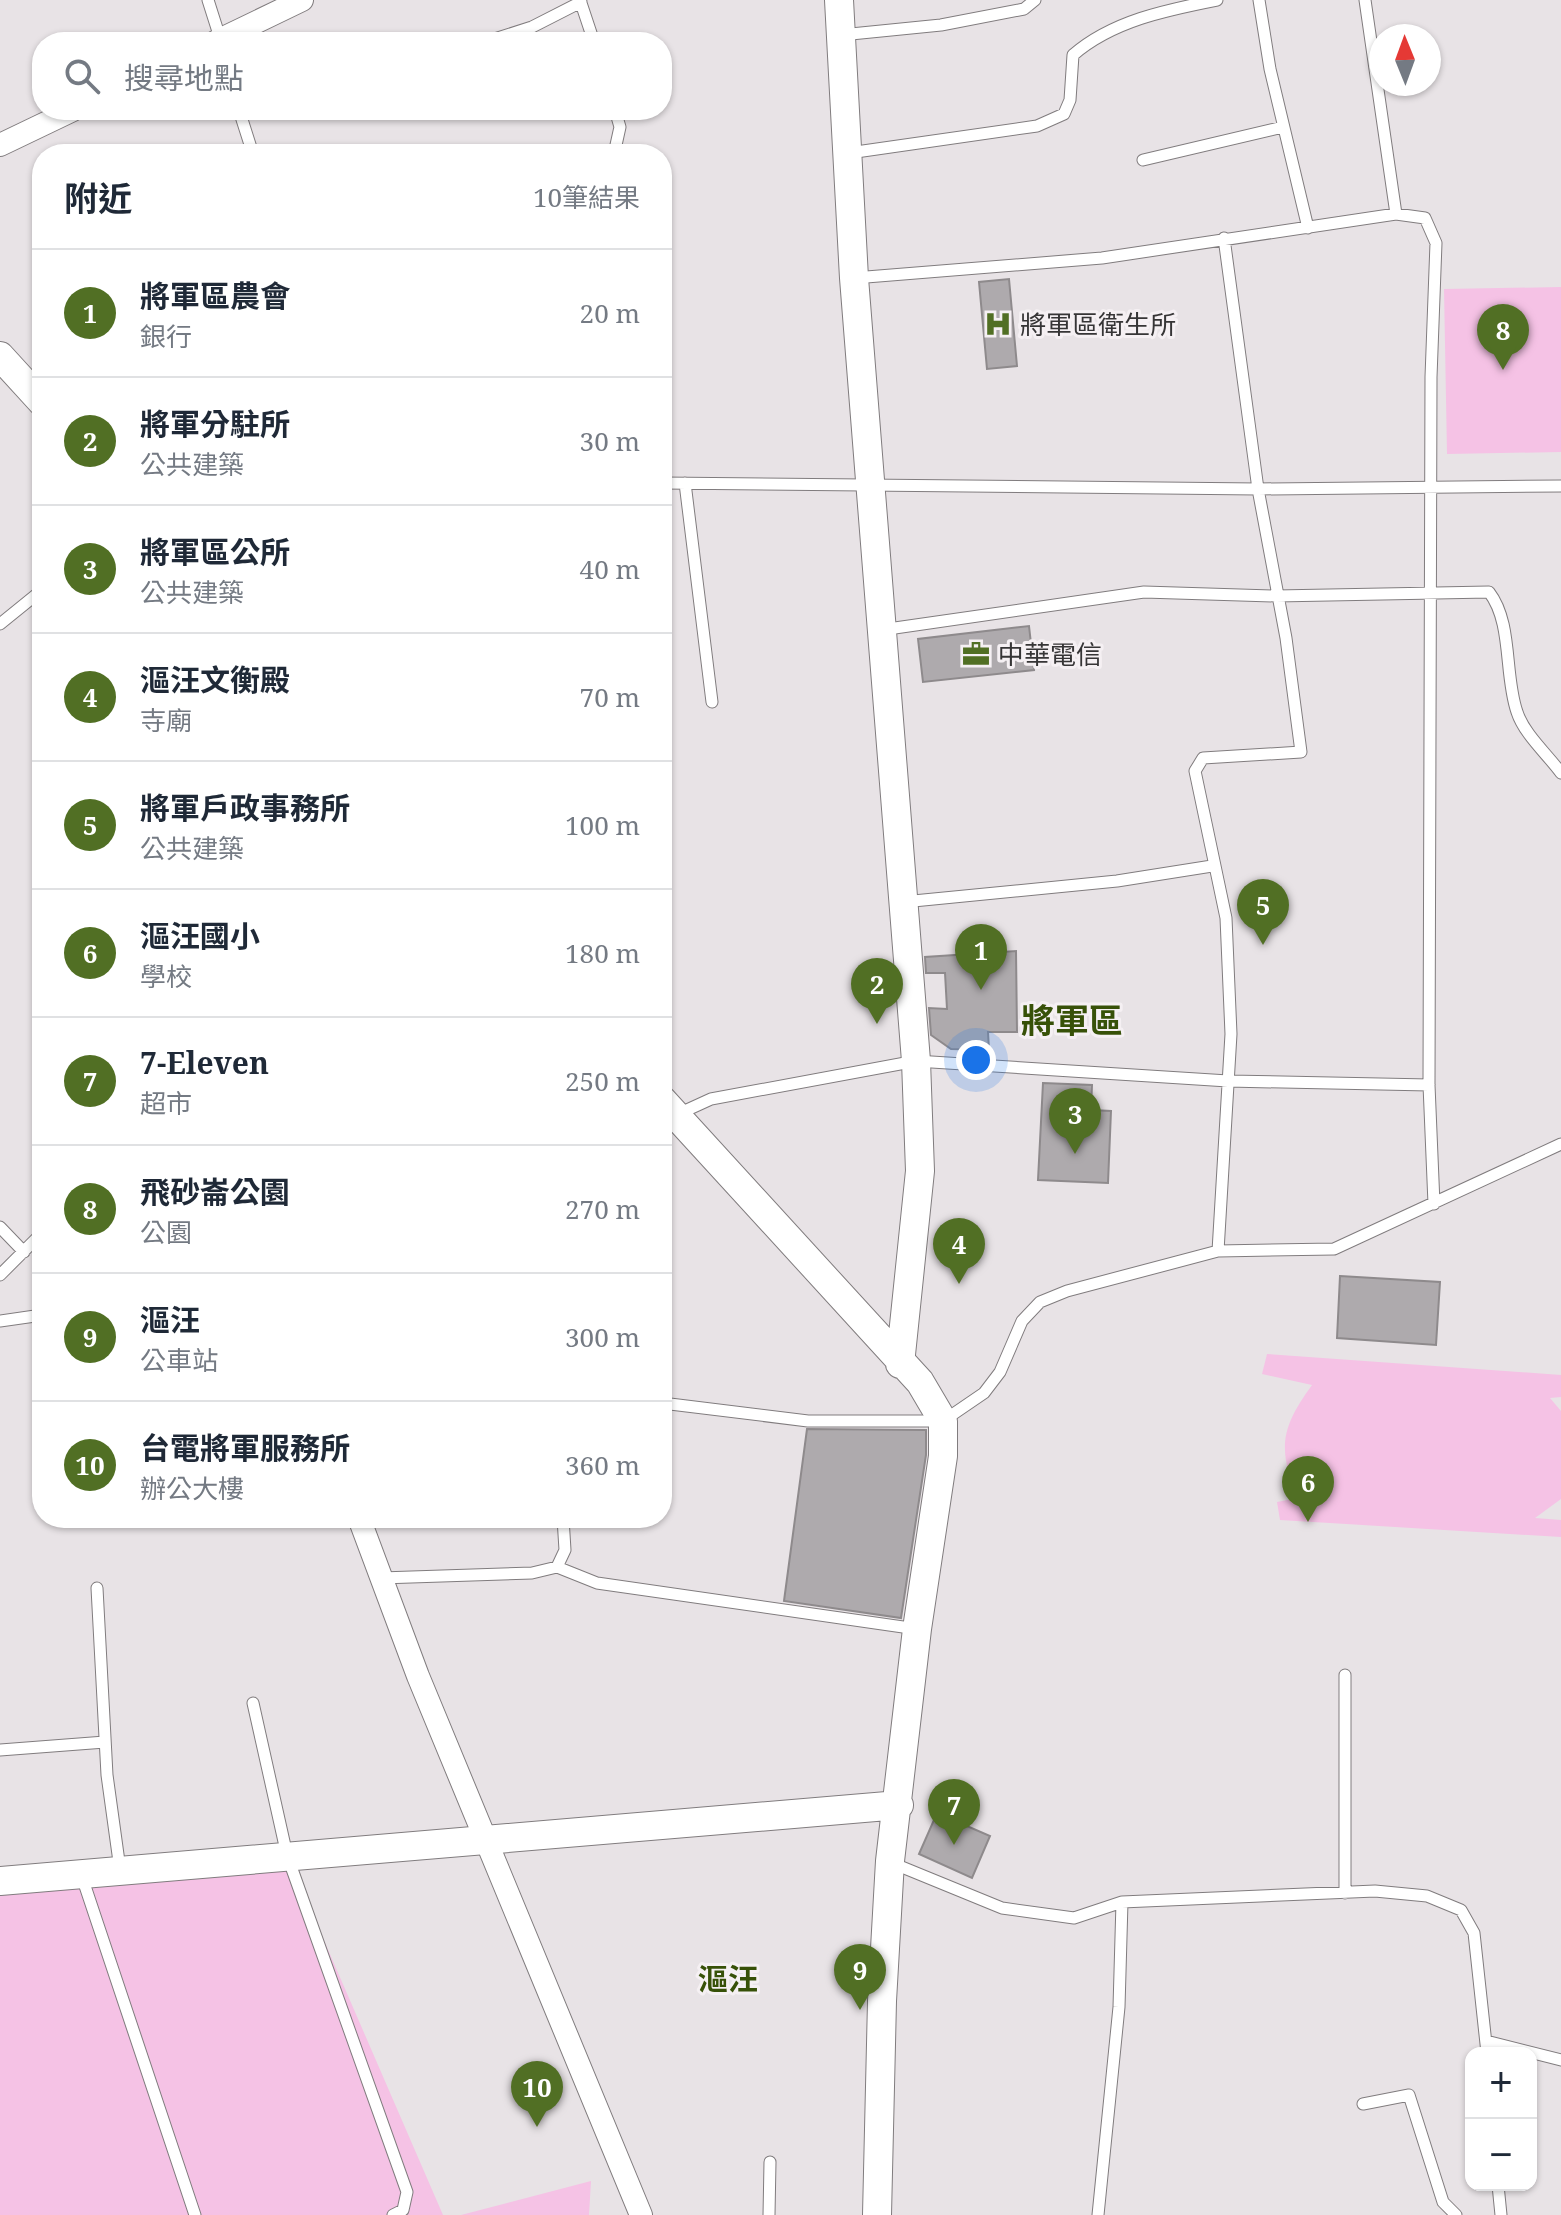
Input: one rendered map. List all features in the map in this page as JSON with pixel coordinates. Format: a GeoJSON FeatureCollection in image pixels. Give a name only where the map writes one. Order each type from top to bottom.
{"type":"FeatureCollection","features":[{"type":"Feature","properties":{"kind":"street"},"geometry":{"type":"LineString","coordinates":[[237,32],[302,0]]}},
{"type":"Feature","properties":{"kind":"street"},"geometry":{"type":"LineString","coordinates":[[839,0],[845,154],[916,1061],[920,1171],[900,1364]]}},
{"type":"Feature","properties":{"kind":"street"},"geometry":{"type":"LineString","coordinates":[[0,145],[52,120]]}},
{"type":"Feature","properties":{"kind":"street"},"geometry":{"type":"LineString","coordinates":[[0,356],[32,391]]}},
{"type":"Feature","properties":{"kind":"street"},"geometry":{"type":"LineString","coordinates":[[672,1120],[934,1400],[943,1421],[943,1456],[917,1629],[899,1805],[890,1861],[882,2001],[877,2215]]}},
{"type":"Feature","properties":{"kind":"street"},"geometry":{"type":"LineString","coordinates":[[362,1528],[380,1578],[641,2215]]}},
{"type":"Feature","properties":{"kind":"street"},"geometry":{"type":"LineString","coordinates":[[0,1881],[899,1805]]}},
{"type":"Feature","properties":{"kind":"lane"},"geometry":{"type":"LineString","coordinates":[[208,0],[217,32]]}},
{"type":"Feature","properties":{"kind":"lane"},"geometry":{"type":"LineString","coordinates":[[839,35],[941,25],[1024,9],[1035,0]]}},
{"type":"Feature","properties":{"kind":"lane"},"geometry":{"type":"LineString","coordinates":[[845,154],[1037,126],[1064,114],[1070,100],[1073,55],[1087,43],[1123,23],[1217,0]]}},
{"type":"Feature","properties":{"kind":"lane"},"geometry":{"type":"LineString","coordinates":[[1259,0],[1283,127],[1308,228]]}},
{"type":"Feature","properties":{"kind":"lane"},"geometry":{"type":"LineString","coordinates":[[1365,0],[1396,214]]}},
{"type":"Feature","properties":{"kind":"lane"},"geometry":{"type":"LineString","coordinates":[[516,32],[581,1],[591,32]]}},
{"type":"Feature","properties":{"kind":"lane"},"geometry":{"type":"LineString","coordinates":[[242,120],[250,144]]}},
{"type":"Feature","properties":{"kind":"lane"},"geometry":{"type":"LineString","coordinates":[[616,144],[620,127],[618,120]]}},
{"type":"Feature","properties":{"kind":"lane"},"geometry":{"type":"LineString","coordinates":[[1143,160],[1283,127]]}},
{"type":"Feature","properties":{"kind":"lane"},"geometry":{"type":"LineString","coordinates":[[854,278],[1102,258],[1396,214],[1425,218],[1436,243],[1431,489],[1429,1085],[1434,1204]]}},
{"type":"Feature","properties":{"kind":"lane"},"geometry":{"type":"LineString","coordinates":[[1218,1251],[1231,1034],[1226,918],[1212,866],[1195,771],[1203,758],[1301,752],[1286,638],[1258,489],[1224,238]]}},
{"type":"Feature","properties":{"kind":"lane"},"geometry":{"type":"LineString","coordinates":[[672,483],[1258,489],[1561,486]]}},
{"type":"Feature","properties":{"kind":"lane"},"geometry":{"type":"LineString","coordinates":[[685,483],[712,702]]}},
{"type":"Feature","properties":{"kind":"lane"},"geometry":{"type":"LineString","coordinates":[[881,630],[1144,592],[1276,596],[1489,592],[1499,606],[1508,676],[1518,716],[1561,773]]}},
{"type":"Feature","properties":{"kind":"lane"},"geometry":{"type":"LineString","coordinates":[[0,624],[32,598]]}},
{"type":"Feature","properties":{"kind":"lane"},"geometry":{"type":"LineString","coordinates":[[903,902],[1117,881],[1212,866]]}},
{"type":"Feature","properties":{"kind":"lane"},"geometry":{"type":"LineString","coordinates":[[672,1113],[711,1099],[916,1061],[1228,1081],[1429,1085]]}},
{"type":"Feature","properties":{"kind":"lane"},"geometry":{"type":"LineString","coordinates":[[672,1404],[808,1421],[943,1421],[984,1393],[1000,1372],[1022,1321],[1040,1302],[1067,1291],[1218,1251],[1334,1249],[1561,1144]]}},
{"type":"Feature","properties":{"kind":"lane"},"geometry":{"type":"LineString","coordinates":[[0,1227],[24,1252]]}},
{"type":"Feature","properties":{"kind":"lane"},"geometry":{"type":"LineString","coordinates":[[0,1275],[32,1244]]}},
{"type":"Feature","properties":{"kind":"lane"},"geometry":{"type":"LineString","coordinates":[[0,1321],[32,1316]]}},
{"type":"Feature","properties":{"kind":"lane"},"geometry":{"type":"LineString","coordinates":[[557,1567],[565,1550],[564,1528]]}},
{"type":"Feature","properties":{"kind":"lane"},"geometry":{"type":"LineString","coordinates":[[380,1578],[532,1573],[557,1567],[597,1583],[784,1607],[917,1629]]}},
{"type":"Feature","properties":{"kind":"lane"},"geometry":{"type":"LineString","coordinates":[[97,1588],[105,1742],[120,1869]]}},
{"type":"Feature","properties":{"kind":"lane"},"geometry":{"type":"LineString","coordinates":[[1345,1675],[1345,1893]]}},
{"type":"Feature","properties":{"kind":"lane"},"geometry":{"type":"LineString","coordinates":[[253,1703],[287,1855],[407,2192],[403,2210],[393,2215]]}},
{"type":"Feature","properties":{"kind":"lane"},"geometry":{"type":"LineString","coordinates":[[0,1750],[105,1742]]}},
{"type":"Feature","properties":{"kind":"lane"},"geometry":{"type":"LineString","coordinates":[[890,1861],[1002,1908],[1074,1918],[1122,1902],[1375,1891],[1427,1896],[1461,1910],[1474,1933],[1486,2047]]}},
{"type":"Feature","properties":{"kind":"lane"},"geometry":{"type":"LineString","coordinates":[[81,1873],[195,2215]]}},
{"type":"Feature","properties":{"kind":"lane"},"geometry":{"type":"LineString","coordinates":[[1098,2215],[1119,2007],[1122,1902]]}},
{"type":"Feature","properties":{"kind":"lane"},"geometry":{"type":"LineString","coordinates":[[1537,2056],[1561,2060]]}},
{"type":"Feature","properties":{"kind":"lane"},"geometry":{"type":"LineString","coordinates":[[1363,2104],[1409,2095],[1443,2202],[1456,2215]]}},
{"type":"Feature","properties":{"kind":"lane"},"geometry":{"type":"LineString","coordinates":[[769,2215],[770,2162]]}},
{"type":"Feature","properties":{"kind":"lane"},"geometry":{"type":"LineString","coordinates":[[1499,2191],[1501,2215]]}},
{"type":"Feature","properties":{"kind":"shaded area"},"geometry":{"type":"Polygon","coordinates":[[[1561,287],[1561,452],[1447,454],[1444,289],[1561,287]]]}},
{"type":"Feature","properties":{"kind":"shaded area"},"geometry":{"type":"Polygon","coordinates":[[[1267,1354],[1561,1375],[1561,1397],[1550,1398],[1561,1411],[1561,1499],[1535,1518],[1561,1520],[1561,1537],[1280,1520],[1277,1502],[1298,1498],[1285,1452],[1288,1426],[1312,1385],[1262,1374],[1267,1354]]]}},
{"type":"Feature","properties":{"kind":"shaded area"},"geometry":{"type":"Polygon","coordinates":[[[287,1855],[443,2215],[0,2215],[0,1881],[287,1855]]]}},
{"type":"Feature","properties":{"kind":"shaded area"},"geometry":{"type":"Polygon","coordinates":[[[591,2181],[589,2215],[461,2215],[591,2181]]]}},
{"type":"Feature","properties":{"kind":"building","name":"將軍區衛生所"},"geometry":{"type":"Polygon","coordinates":[[[1009,279],[1017,366],[987,369],[979,282],[1009,279]]]}},
{"type":"Feature","properties":{"kind":"building","name":"中華電信"},"geometry":{"type":"Polygon","coordinates":[[[1029,626],[1034,670],[923,682],[918,639],[1029,626]]]}},
{"type":"Feature","properties":{"kind":"building"},"geometry":{"type":"Polygon","coordinates":[[[1016,951],[1017,1032],[988,1032],[989,1050],[951,1049],[931,1035],[929,1008],[947,1009],[945,973],[926,973],[925,957],[1016,951]]]}},
{"type":"Feature","properties":{"kind":"building"},"geometry":{"type":"Polygon","coordinates":[[[1043,1083],[1092,1085],[1091,1110],[1111,1111],[1108,1183],[1038,1180],[1043,1083]]]}},
{"type":"Feature","properties":{"kind":"building"},"geometry":{"type":"Polygon","coordinates":[[[1340,1276],[1440,1282],[1436,1345],[1337,1338],[1340,1276]]]}},
{"type":"Feature","properties":{"kind":"building"},"geometry":{"type":"Polygon","coordinates":[[[807,1429],[926,1430],[926,1455],[901,1618],[784,1601],[807,1429]]]}},
{"type":"Feature","properties":{"kind":"building"},"geometry":{"type":"Polygon","coordinates":[[[937,1813],[990,1836],[972,1878],[919,1854],[937,1813]]]}},
{"type":"Feature","properties":{"kind":"place","name":"將軍區衛生所"},"geometry":{"type":"Point","coordinates":[998,324]}},
{"type":"Feature","properties":{"kind":"place","name":"飛砂崙公園"},"geometry":{"type":"Point","coordinates":[1503,370]}},
{"type":"Feature","properties":{"kind":"place","name":"中華電信"},"geometry":{"type":"Point","coordinates":[976,654]}},
{"type":"Feature","properties":{"kind":"place","name":"將軍戶政事務所"},"geometry":{"type":"Point","coordinates":[1263,945]}},
{"type":"Feature","properties":{"kind":"place","name":"將軍區農會"},"geometry":{"type":"Point","coordinates":[981,990]}},
{"type":"Feature","properties":{"kind":"place","name":"將軍分駐所"},"geometry":{"type":"Point","coordinates":[877,1024]}},
{"type":"Feature","properties":{"kind":"place","name":"將軍區公所"},"geometry":{"type":"Point","coordinates":[1075,1154]}},
{"type":"Feature","properties":{"kind":"place","name":"漚汪文衡殿"},"geometry":{"type":"Point","coordinates":[959,1284]}},
{"type":"Feature","properties":{"kind":"place","name":"漚汪國小"},"geometry":{"type":"Point","coordinates":[1308,1522]}},
{"type":"Feature","properties":{"kind":"place","name":"7-Eleven"},"geometry":{"type":"Point","coordinates":[954,1845]}},
{"type":"Feature","properties":{"kind":"place","name":"漚汪"},"geometry":{"type":"Point","coordinates":[860,2010]}},
{"type":"Feature","properties":{"kind":"place","name":"台電將軍服務所"},"geometry":{"type":"Point","coordinates":[537,2127]}},
{"type":"Feature","properties":{"kind":"district","name":"將軍區"},"geometry":{"type":"Point","coordinates":[1072,1020]}},
{"type":"Feature","properties":{"kind":"district","name":"漚汪"},"geometry":{"type":"Point","coordinates":[728,1978]}}]}
